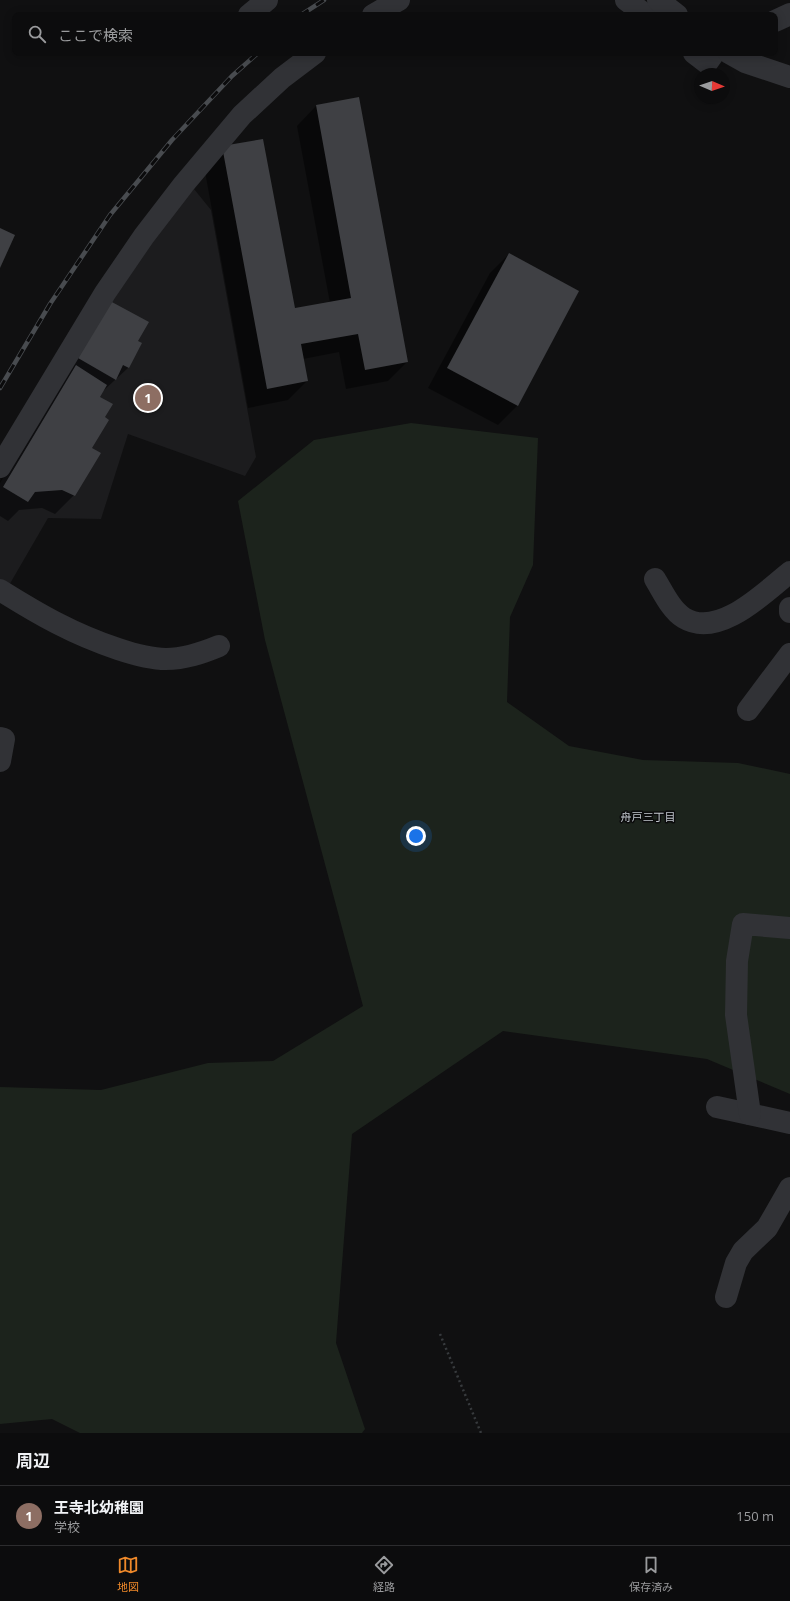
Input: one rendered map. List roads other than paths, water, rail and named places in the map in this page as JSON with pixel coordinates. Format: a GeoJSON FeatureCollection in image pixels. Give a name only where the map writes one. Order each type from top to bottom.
{"type":"FeatureCollection","features":[{"type":"Feature","properties":{"kind":"street"},"geometry":{"type":"LineString","coordinates":[[253,12],[267,0]]}},
{"type":"Feature","properties":{"kind":"street"},"geometry":{"type":"LineString","coordinates":[[378,12],[399,0]]}},
{"type":"Feature","properties":{"kind":"street"},"geometry":{"type":"LineString","coordinates":[[626,0],[642,12]]}},
{"type":"Feature","properties":{"kind":"street"},"geometry":{"type":"LineString","coordinates":[[658,0],[673,12]]}},
{"type":"Feature","properties":{"kind":"street"},"geometry":{"type":"LineString","coordinates":[[778,20],[790,14]]}},
{"type":"Feature","properties":{"kind":"street"},"geometry":{"type":"LineString","coordinates":[[0,468],[104,293],[148,230],[184,184],[242,115],[282,78],[311,56]]}},
{"type":"Feature","properties":{"kind":"street"},"geometry":{"type":"LineString","coordinates":[[698,56],[707,63],[712,56]]}},
{"type":"Feature","properties":{"kind":"street"},"geometry":{"type":"LineString","coordinates":[[734,56],[745,62],[790,77]]}},
{"type":"Feature","properties":{"kind":"street"},"geometry":{"type":"LineString","coordinates":[[655,579],[668,601],[684,618],[699,624],[718,622],[735,614],[753,602],[790,572]]}},
{"type":"Feature","properties":{"kind":"street"},"geometry":{"type":"LineString","coordinates":[[0,590],[72,632],[137,655],[166,659],[193,656],[219,646]]}},
{"type":"Feature","properties":{"kind":"street"},"geometry":{"type":"LineString","coordinates":[[748,710],[790,654]]}},
{"type":"Feature","properties":{"kind":"street"},"geometry":{"type":"LineString","coordinates":[[0,738],[4,739],[0,761]]}},
{"type":"Feature","properties":{"kind":"street"},"geometry":{"type":"LineString","coordinates":[[750,1114],[736,1015],[735,988],[737,961],[743,924],[790,928]]}},
{"type":"Feature","properties":{"kind":"street"},"geometry":{"type":"LineString","coordinates":[[717,1107],[790,1123]]}},
{"type":"Feature","properties":{"kind":"street"},"geometry":{"type":"LineString","coordinates":[[726,1297],[736,1264],[743,1251],[767,1228],[790,1188]]}},
{"type":"Feature","properties":{"kind":"railway"},"geometry":{"type":"LineString","coordinates":[[306,12],[324,0]]}},
{"type":"Feature","properties":{"kind":"railway"},"geometry":{"type":"LineString","coordinates":[[0,388],[50,304],[110,215],[172,140],[232,76],[255,56]]}},
{"type":"Feature","properties":{"kind":"place","name":"王寺北幼稚園"},"geometry":{"type":"Point","coordinates":[148,398]}},
{"type":"Feature","properties":{"kind":"district","name":"舟戸三丁目"},"geometry":{"type":"Point","coordinates":[648,817]}}]}
